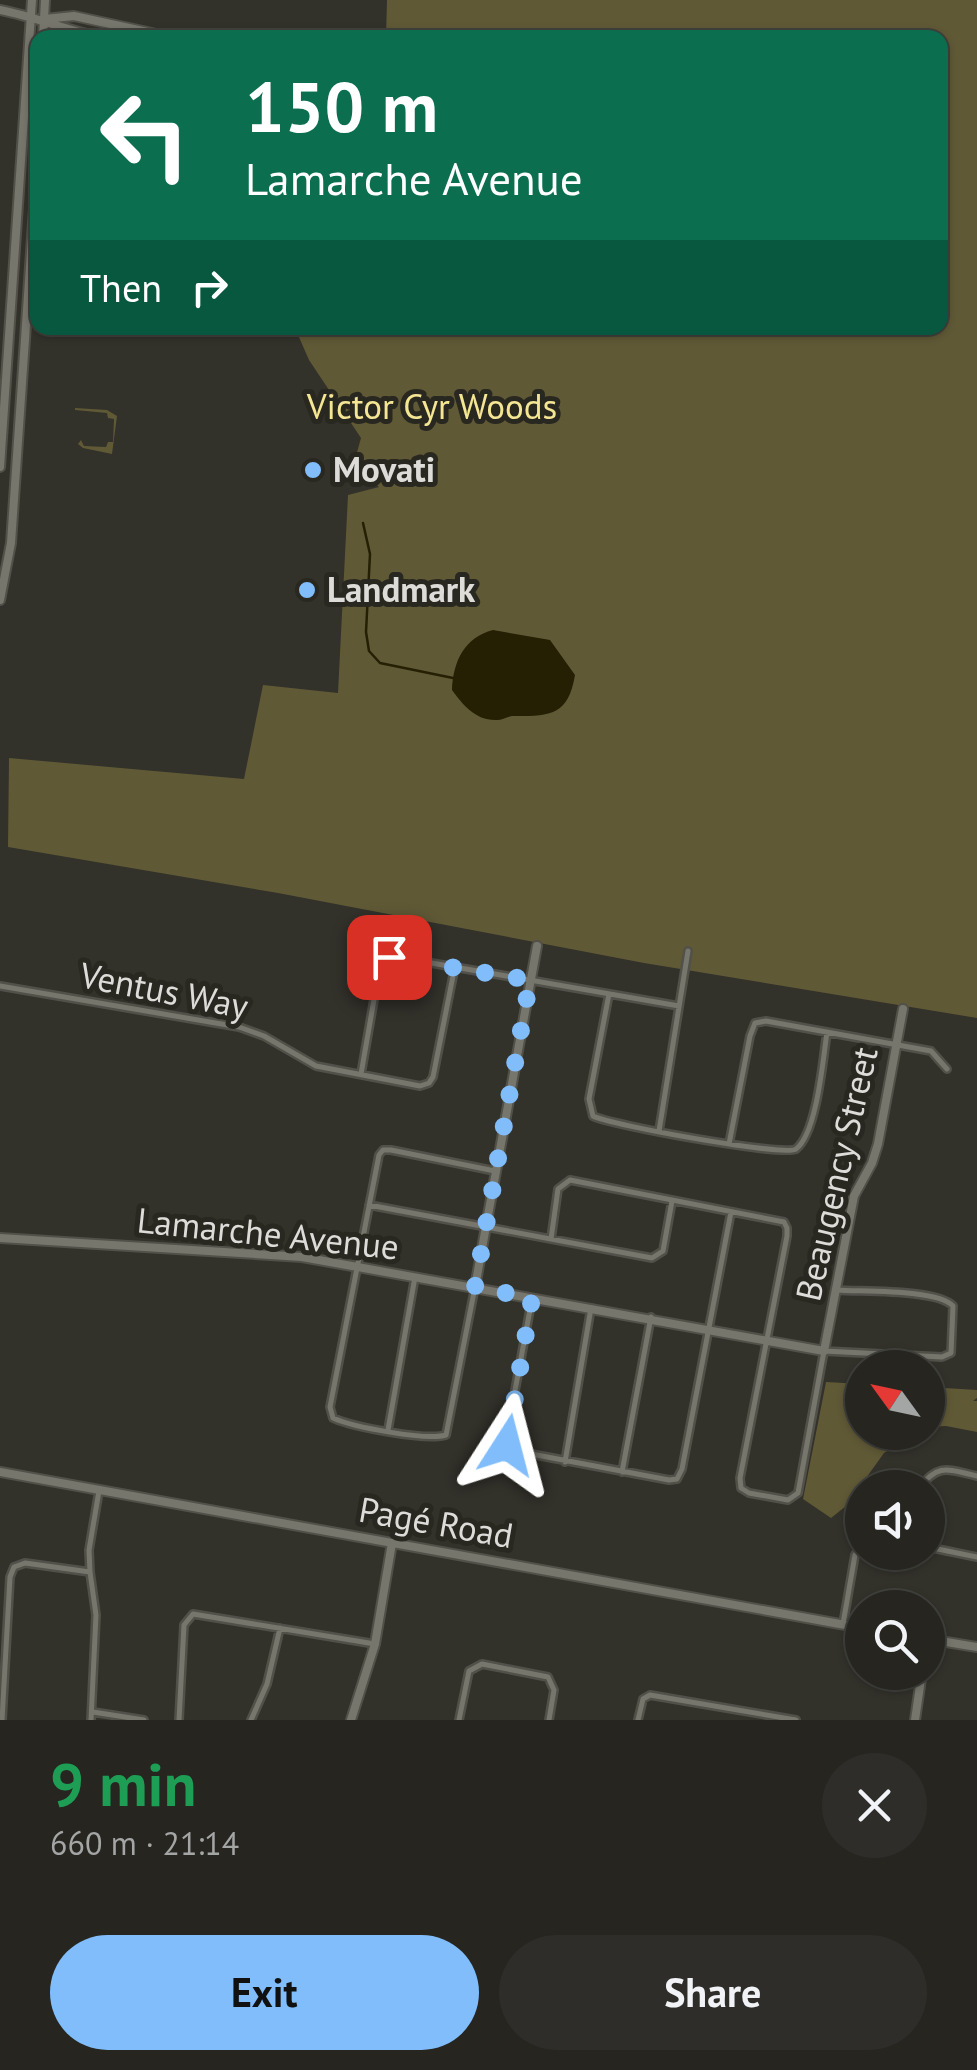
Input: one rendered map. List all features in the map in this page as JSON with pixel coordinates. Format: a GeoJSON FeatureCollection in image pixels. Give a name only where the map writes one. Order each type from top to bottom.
{"type":"FeatureCollection","features":[{"type":"Feature","properties":{"kind":"street"},"geometry":{"type":"LineString","coordinates":[[0,466],[32,0]]}},
{"type":"Feature","properties":{"kind":"street"},"geometry":{"type":"LineString","coordinates":[[43,30],[45,0]]}},
{"type":"Feature","properties":{"kind":"street"},"geometry":{"type":"LineString","coordinates":[[0,10],[44,19],[66,30]]}},
{"type":"Feature","properties":{"kind":"street"},"geometry":{"type":"LineString","coordinates":[[44,19],[74,16],[138,30]]}},
{"type":"Feature","properties":{"kind":"street"},"geometry":{"type":"LineString","coordinates":[[0,595],[10,543],[30,253]]}},
{"type":"Feature","properties":{"kind":"street"},"geometry":{"type":"LineString","coordinates":[[3,393],[19,394]]}},
{"type":"Feature","properties":{"kind":"street"},"geometry":{"type":"LineString","coordinates":[[495,1171],[384,1150],[376,1163],[331,1414],[340,1422],[439,1438],[446,1435],[537,946]]}},
{"type":"Feature","properties":{"kind":"street"},"geometry":{"type":"LineString","coordinates":[[659,1131],[688,951]]}},
{"type":"Feature","properties":{"kind":"street"},"geometry":{"type":"LineString","coordinates":[[360,1075],[383,962],[389,957],[680,1006]]}},
{"type":"Feature","properties":{"kind":"street","name":"Ventus Way"},"geometry":{"type":"LineString","coordinates":[[0,986],[240,1027],[264,1036],[308,1063],[414,1085],[431,1081],[455,966]]}},
{"type":"Feature","properties":{"kind":"street"},"geometry":{"type":"LineString","coordinates":[[608,994],[591,1113],[599,1120],[730,1144],[786,1153],[799,1146],[810,1124],[827,1032]]}},
{"type":"Feature","properties":{"kind":"street","name":"Beaugency Street"},"geometry":{"type":"LineString","coordinates":[[824,1351],[854,1196],[875,1155],[903,1009]]}},
{"type":"Feature","properties":{"kind":"street"},"geometry":{"type":"LineString","coordinates":[[730,1144],[750,1036],[756,1023],[766,1021],[932,1051],[947,1069]]}},
{"type":"Feature","properties":{"kind":"street"},"geometry":{"type":"LineString","coordinates":[[551,1239],[558,1189],[570,1180],[776,1220],[788,1228],[740,1478],[742,1488],[749,1493],[788,1500],[798,1494],[824,1351],[942,1357],[953,1344],[954,1306],[943,1298],[837,1290]]}},
{"type":"Feature","properties":{"kind":"street"},"geometry":{"type":"LineString","coordinates":[[369,1205],[652,1258],[664,1251],[672,1200]]}},
{"type":"Feature","properties":{"kind":"street"},"geometry":{"type":"LineString","coordinates":[[532,1298],[507,1445],[516,1453],[668,1480],[680,1474],[731,1212]]}},
{"type":"Feature","properties":{"kind":"street","name":"Lamarche Avenue"},"geometry":{"type":"LineString","coordinates":[[0,1238],[286,1256],[824,1351]]}},
{"type":"Feature","properties":{"kind":"street"},"geometry":{"type":"LineString","coordinates":[[388,1430],[416,1277]]}},
{"type":"Feature","properties":{"kind":"street"},"geometry":{"type":"LineString","coordinates":[[565,1462],[591,1308]]}},
{"type":"Feature","properties":{"kind":"street"},"geometry":{"type":"LineString","coordinates":[[622,1472],[651,1318]]}},
{"type":"Feature","properties":{"kind":"street"},"geometry":{"type":"LineString","coordinates":[[945,1471],[977,1476]]}},
{"type":"Feature","properties":{"kind":"street","name":"Pagé Road"},"geometry":{"type":"LineString","coordinates":[[0,1472],[843,1624]]}},
{"type":"Feature","properties":{"kind":"street"},"geometry":{"type":"LineString","coordinates":[[100,1490],[89,1550],[96,1614],[91,1716],[144,1720]]}},
{"type":"Feature","properties":{"kind":"street"},"geometry":{"type":"LineString","coordinates":[[351,1720],[375,1644],[392,1543]]}},
{"type":"Feature","properties":{"kind":"street"},"geometry":{"type":"LineString","coordinates":[[945,1550],[977,1556]]}},
{"type":"Feature","properties":{"kind":"street"},"geometry":{"type":"LineString","coordinates":[[2,1720],[11,1572],[25,1563],[90,1572]]}},
{"type":"Feature","properties":{"kind":"street"},"geometry":{"type":"LineString","coordinates":[[843,1624],[852,1570]]}},
{"type":"Feature","properties":{"kind":"street"},"geometry":{"type":"LineString","coordinates":[[179,1720],[184,1625],[188,1616],[199,1613],[375,1644]]}},
{"type":"Feature","properties":{"kind":"street"},"geometry":{"type":"LineString","coordinates":[[251,1720],[266,1684],[280,1628]]}},
{"type":"Feature","properties":{"kind":"street"},"geometry":{"type":"LineString","coordinates":[[945,1642],[977,1647]]}},
{"type":"Feature","properties":{"kind":"street"},"geometry":{"type":"LineString","coordinates":[[459,1720],[469,1670],[482,1664],[548,1677],[554,1690],[548,1720]]}},
{"type":"Feature","properties":{"kind":"street"},"geometry":{"type":"LineString","coordinates":[[915,1720],[919,1690]]}},
{"type":"Feature","properties":{"kind":"street"},"geometry":{"type":"LineString","coordinates":[[638,1720],[643,1699],[650,1695],[796,1720]]}},
{"type":"Feature","properties":{"kind":"street"},"geometry":{"type":"LineString","coordinates":[[728,1718],[729,1708]]}},
{"type":"Feature","properties":{"kind":"green space","name":"Victor Cyr Woods"},"geometry":{"type":"Polygon","coordinates":[[[387,0],[977,0],[977,1018],[644,963],[278,893],[8,847],[9,758],[244,779],[263,685],[338,693],[348,495],[379,487],[354,463],[361,438],[309,360],[298,335],[948,335],[948,30],[386,30],[387,0]]]}},
{"type":"Feature","properties":{"kind":"green space"},"geometry":{"type":"Polygon","coordinates":[[[75,408],[107,410],[117,416],[112,454],[83,448],[78,444],[81,440],[84,446],[106,447],[113,442],[114,419],[108,418],[107,413],[75,408]]]}},
{"type":"Feature","properties":{"kind":"green space"},"geometry":{"type":"Polygon","coordinates":[[[826,1382],[845,1383],[845,1450],[889,1450],[872,1470],[845,1470],[845,1507],[831,1518],[803,1499],[826,1382]]]}},
{"type":"Feature","properties":{"kind":"green space"},"geometry":{"type":"Polygon","coordinates":[[[945,1388],[977,1390],[973,1401],[977,1401],[977,1432],[946,1426],[945,1388]]]}},
{"type":"Feature","properties":{"kind":"shaded area"},"geometry":{"type":"Polygon","coordinates":[[[493,630],[550,640],[575,675],[562,706],[536,716],[489,720],[476,715],[461,701],[452,690],[458,660],[475,638],[493,630]]]}},
{"type":"Feature","properties":{"kind":"waterway"},"geometry":{"type":"LineString","coordinates":[[363,523],[370,554],[366,632],[369,651],[380,663],[453,678]]}},
{"type":"Feature","properties":{"kind":"place","name":"Movati"},"geometry":{"type":"Point","coordinates":[313,470]}},
{"type":"Feature","properties":{"kind":"place","name":"Landmark"},"geometry":{"type":"Point","coordinates":[307,590]}},
{"type":"Feature","properties":{"kind":"route"},"geometry":{"type":"LineString","coordinates":[[389,957],[530,980],[475,1287],[532,1298],[507,1445]]}}]}
